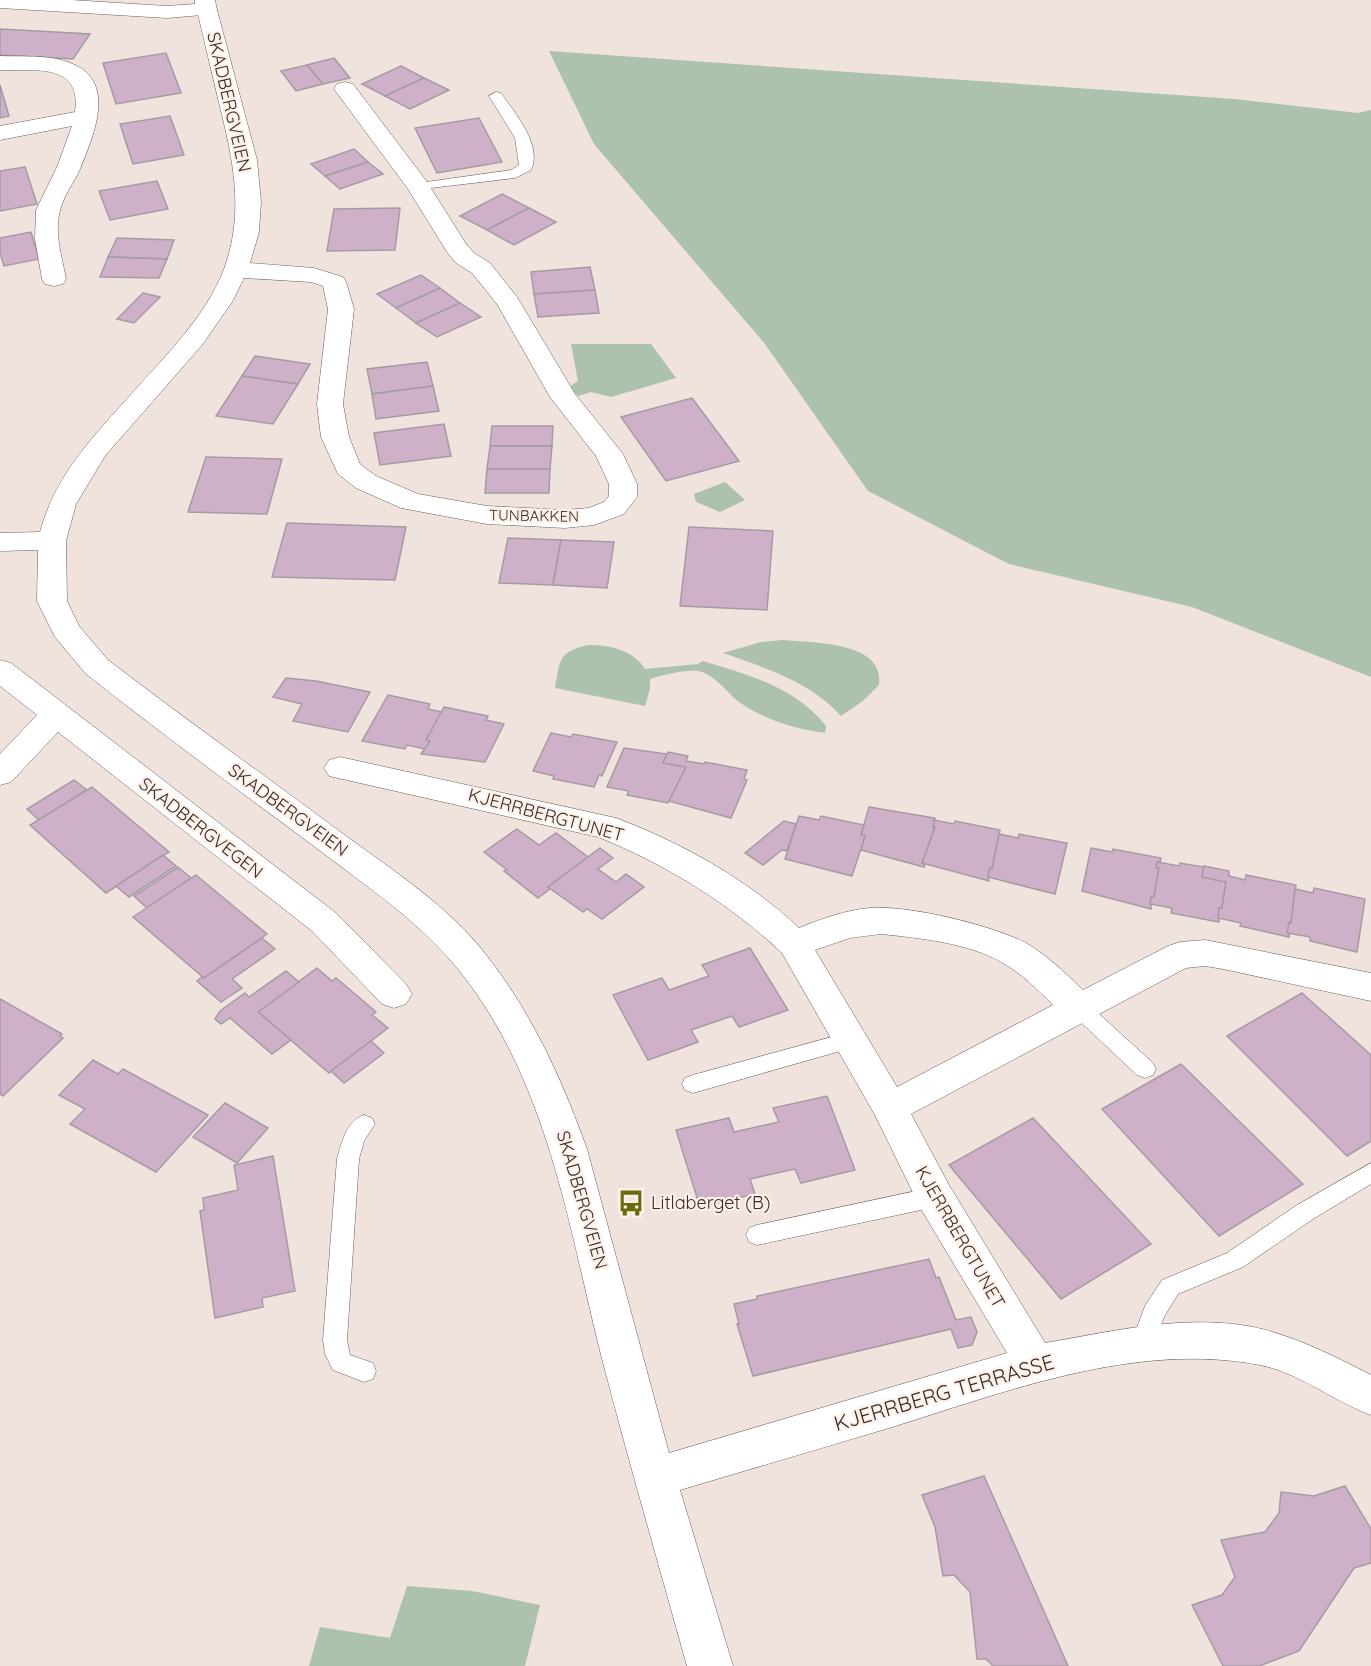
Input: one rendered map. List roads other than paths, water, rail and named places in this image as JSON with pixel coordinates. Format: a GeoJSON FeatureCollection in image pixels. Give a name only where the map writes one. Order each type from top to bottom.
{"type":"FeatureCollection","features":[{"type":"Feature","properties":{"kind":"street"},"geometry":{"type":"LineString","coordinates":[[0,2],[167,12],[206,5]]}},
{"type":"Feature","properties":{"kind":"street","name":"SKADBERGVEIEN"},"geometry":{"type":"LineString","coordinates":[[206,5],[245,160],[249,202],[248,222],[236,270],[219,302],[193,340],[93,452],[62,504],[52,541],[52,602],[66,630],[97,667],[423,913],[474,963],[513,1020],[552,1098],[601,1259],[621,1351],[710,1666]]}},
{"type":"Feature","properties":{"kind":"street"},"geometry":{"type":"LineString","coordinates":[[0,63],[60,67],[76,73],[84,87],[87,116],[84,132],[46,213],[47,242],[54,279]]}},
{"type":"Feature","properties":{"kind":"street","name":"TUNBAKKEN"},"geometry":{"type":"LineString","coordinates":[[236,270],[314,275],[334,282],[341,309],[330,404],[335,437],[348,468],[366,482],[411,502],[487,516],[565,519],[594,516],[614,508],[623,497],[623,484],[609,454],[563,397],[497,287],[481,268],[465,258],[456,247],[419,187],[345,89]]}},
{"type":"Feature","properties":{"kind":"street"},"geometry":{"type":"LineString","coordinates":[[0,133],[87,116]]}},
{"type":"Feature","properties":{"kind":"street"},"geometry":{"type":"LineString","coordinates":[[0,542],[52,541]]}},
{"type":"Feature","properties":{"kind":"street","name":"SKADBERGVEGEN"},"geometry":{"type":"LineString","coordinates":[[0,670],[324,922],[394,994]]}},
{"type":"Feature","properties":{"kind":"street"},"geometry":{"type":"LineString","coordinates":[[0,774],[57,714]]}},
{"type":"Feature","properties":{"kind":"street","name":"KJERRBERGTUNET"},"geometry":{"type":"LineString","coordinates":[[340,768],[604,826],[647,843],[700,872],[772,923],[794,944],[890,1108],[935,1197],[1035,1363]]}},
{"type":"Feature","properties":{"kind":"street"},"geometry":{"type":"LineString","coordinates":[[794,944],[833,928],[870,921],[957,935],[1005,948],[1035,969],[1079,1008]]}},
{"type":"Feature","properties":{"kind":"street"},"geometry":{"type":"LineString","coordinates":[[890,1108],[1161,963],[1191,953],[1223,956],[1371,987]]}},
{"type":"Feature","properties":{"kind":"street","name":"KJERRBERG TERRASSE"},"geometry":{"type":"LineString","coordinates":[[656,1477],[1035,1363],[1143,1344],[1207,1341],[1261,1347],[1308,1363],[1371,1396]]}},
{"type":"Feature","properties":{"kind":"lane"},"geometry":{"type":"LineString","coordinates":[[419,187],[515,174],[526,167],[528,157],[526,145],[496,96]]}},
{"type":"Feature","properties":{"kind":"lane"},"geometry":{"type":"LineString","coordinates":[[1079,1008],[1145,1069]]}},
{"type":"Feature","properties":{"kind":"lane"},"geometry":{"type":"LineString","coordinates":[[693,1084],[850,1040]]}},
{"type":"Feature","properties":{"kind":"lane"},"geometry":{"type":"LineString","coordinates":[[364,1124],[354,1138],[348,1159],[335,1340],[336,1357],[349,1368],[364,1371]]}},
{"type":"Feature","properties":{"kind":"lane"},"geometry":{"type":"LineString","coordinates":[[1143,1344],[1153,1312],[1170,1287],[1235,1260],[1305,1212],[1371,1172]]}},
{"type":"Feature","properties":{"kind":"lane"},"geometry":{"type":"LineString","coordinates":[[757,1235],[935,1197]]}},
{"type":"Feature","properties":{"kind":"place","name":"Litlaberget (B)"},"geometry":{"type":"Point","coordinates":[631,1203]}}]}
